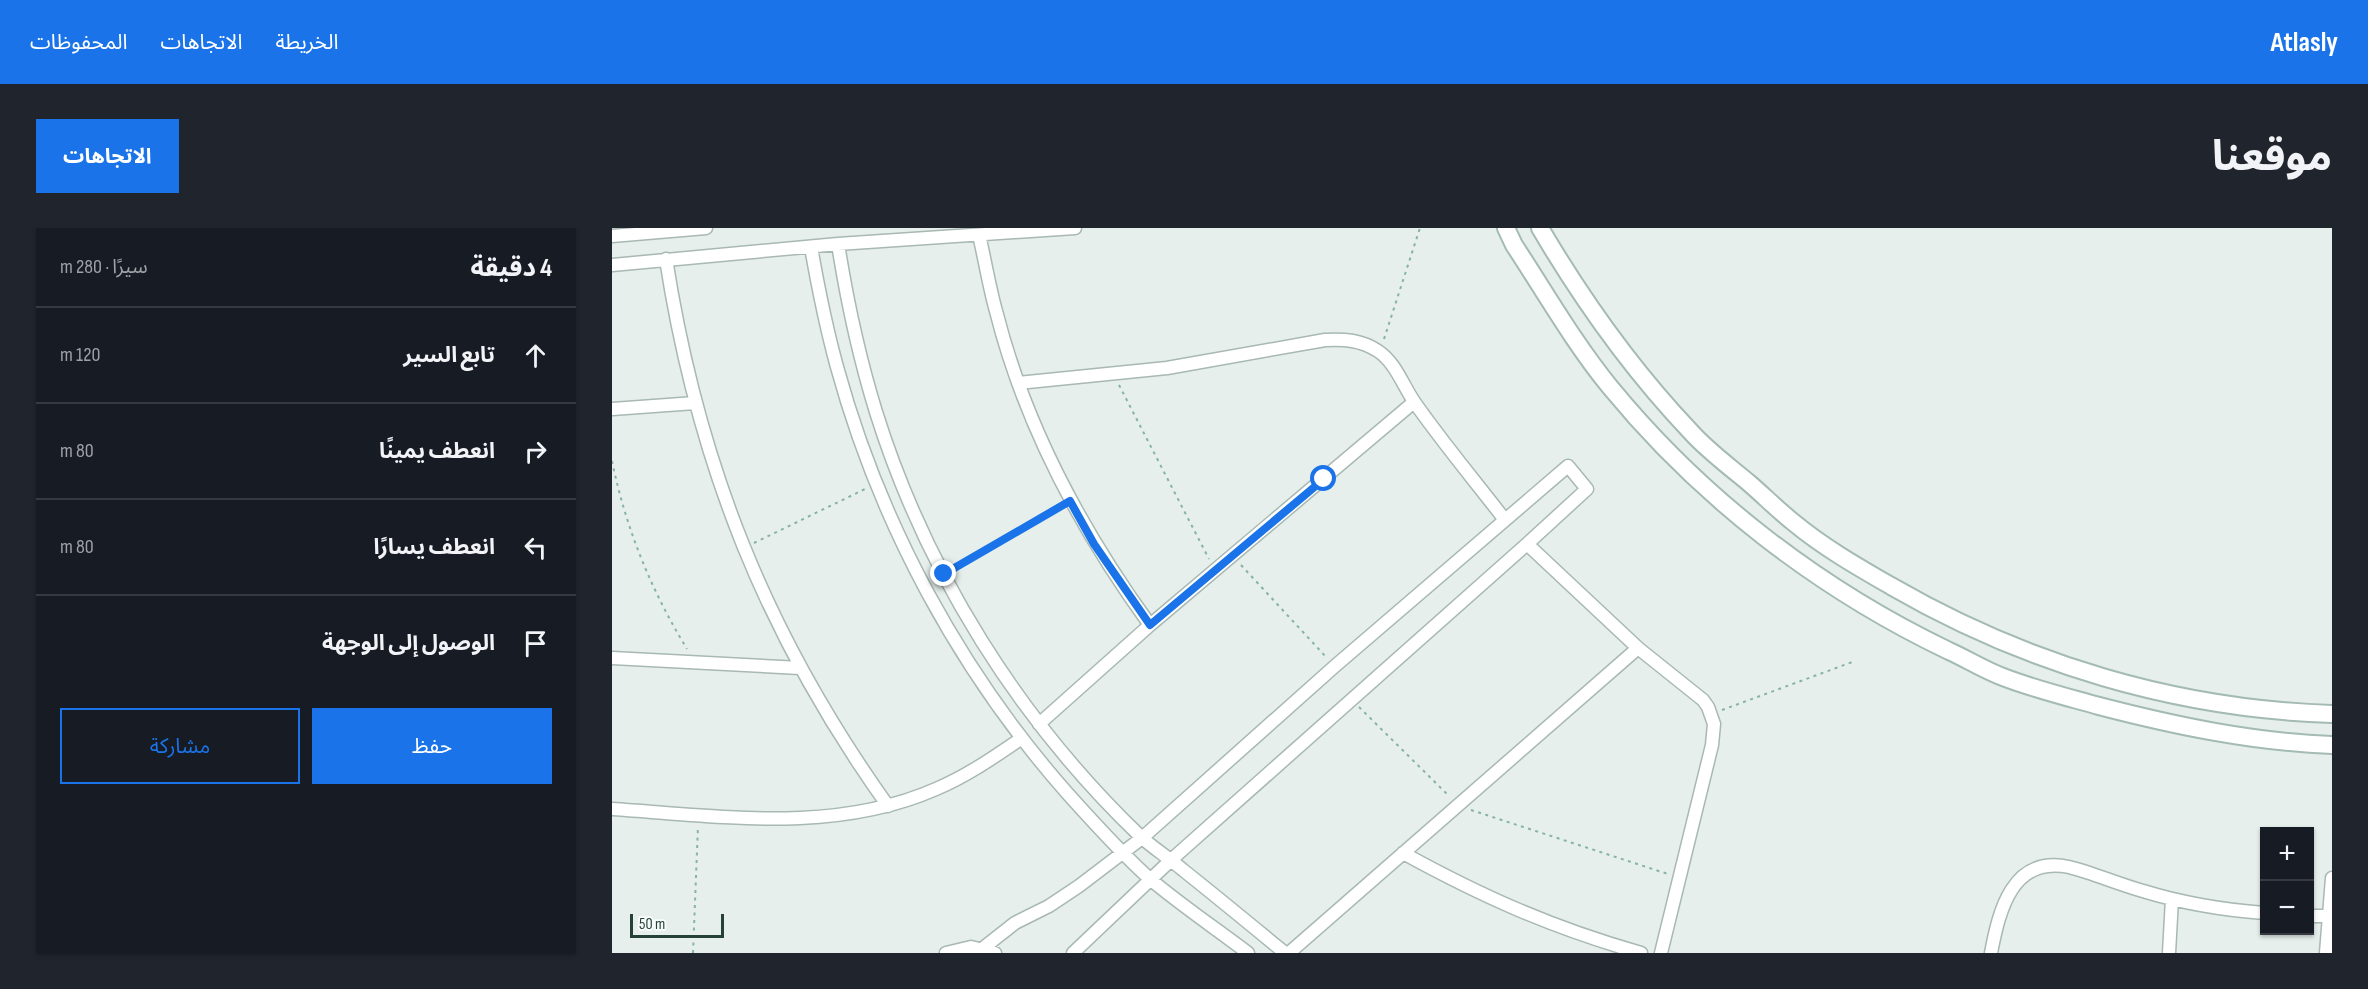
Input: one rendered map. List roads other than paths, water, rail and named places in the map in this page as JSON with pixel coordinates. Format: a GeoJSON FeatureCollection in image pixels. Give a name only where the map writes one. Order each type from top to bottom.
{"type":"FeatureCollection","features":[{"type":"Feature","properties":{"kind":"street"},"geometry":{"type":"LineString","coordinates":[[612,236],[706,228]]}},
{"type":"Feature","properties":{"kind":"street"},"geometry":{"type":"LineString","coordinates":[[612,265],[838,244],[1075,228]]}},
{"type":"Feature","properties":{"kind":"street"},"geometry":{"type":"LineString","coordinates":[[1506,228],[1520,254],[1603,377],[1663,446],[1704,485],[1751,524],[1822,580],[1854,601],[1902,628],[2001,676],[2050,693],[2188,728],[2225,735],[2332,745]]}},
{"type":"Feature","properties":{"kind":"street"},"geometry":{"type":"LineString","coordinates":[[1540,228],[1566,272],[1599,320],[1634,367],[1693,434],[1794,523],[1867,572],[1951,619],[2063,666],[2132,686],[2197,700],[2284,711],[2332,714]]}},
{"type":"Feature","properties":{"kind":"street"},"geometry":{"type":"LineString","coordinates":[[980,235],[996,311],[1018,383],[1047,453],[1070,501],[1100,552],[1150,625]]}},
{"type":"Feature","properties":{"kind":"street"},"geometry":{"type":"LineString","coordinates":[[838,244],[850,312],[876,413],[900,479],[944,574],[1004,676],[1039,724],[1106,802],[1142,838],[1287,953],[1638,648]]}},
{"type":"Feature","properties":{"kind":"street"},"geometry":{"type":"LineString","coordinates":[[811,247],[822,306],[855,426],[876,484],[900,538],[944,621],[987,690],[1022,738],[1088,816],[1150,878],[1248,953]]}},
{"type":"Feature","properties":{"kind":"street"},"geometry":{"type":"LineString","coordinates":[[666,260],[694,403],[716,476],[743,548],[800,668],[855,760],[888,806]]}},
{"type":"Feature","properties":{"kind":"street"},"geometry":{"type":"LineString","coordinates":[[1018,383],[1114,375],[1220,360],[1325,340],[1344,339],[1363,343],[1379,352],[1395,371],[1414,402],[1504,520]]}},
{"type":"Feature","properties":{"kind":"street"},"geometry":{"type":"LineString","coordinates":[[1039,724],[1150,625],[1414,402]]}},
{"type":"Feature","properties":{"kind":"street"},"geometry":{"type":"LineString","coordinates":[[612,410],[694,403]]}},
{"type":"Feature","properties":{"kind":"street"},"geometry":{"type":"LineString","coordinates":[[982,949],[1015,923],[1049,906],[1079,886],[1142,838],[1335,666],[1568,466],[1587,489],[1150,878],[1073,953]]}},
{"type":"Feature","properties":{"kind":"street"},"geometry":{"type":"LineString","coordinates":[[1527,544],[1638,648],[1697,694],[1711,714],[1714,724],[1712,745],[1661,953]]}},
{"type":"Feature","properties":{"kind":"street"},"geometry":{"type":"LineString","coordinates":[[612,658],[800,668]]}},
{"type":"Feature","properties":{"kind":"street"},"geometry":{"type":"LineString","coordinates":[[612,809],[765,818],[827,817],[888,806],[936,789],[980,766],[1022,738]]}},
{"type":"Feature","properties":{"kind":"street"},"geometry":{"type":"LineString","coordinates":[[1403,853],[1463,886],[1526,915],[1641,953]]}},
{"type":"Feature","properties":{"kind":"street"},"geometry":{"type":"LineString","coordinates":[[1991,953],[1998,917],[2006,896],[2017,882],[2040,868],[2066,867],[2172,899],[2260,912]]}},
{"type":"Feature","properties":{"kind":"street"},"geometry":{"type":"LineString","coordinates":[[2326,953],[2332,878]]}},
{"type":"Feature","properties":{"kind":"street"},"geometry":{"type":"LineString","coordinates":[[2169,953],[2172,899]]}},
{"type":"Feature","properties":{"kind":"street"},"geometry":{"type":"LineString","coordinates":[[2314,916],[2328,916]]}},
{"type":"Feature","properties":{"kind":"street"},"geometry":{"type":"LineString","coordinates":[[946,953],[961,948],[982,949],[995,953]]}}]}
